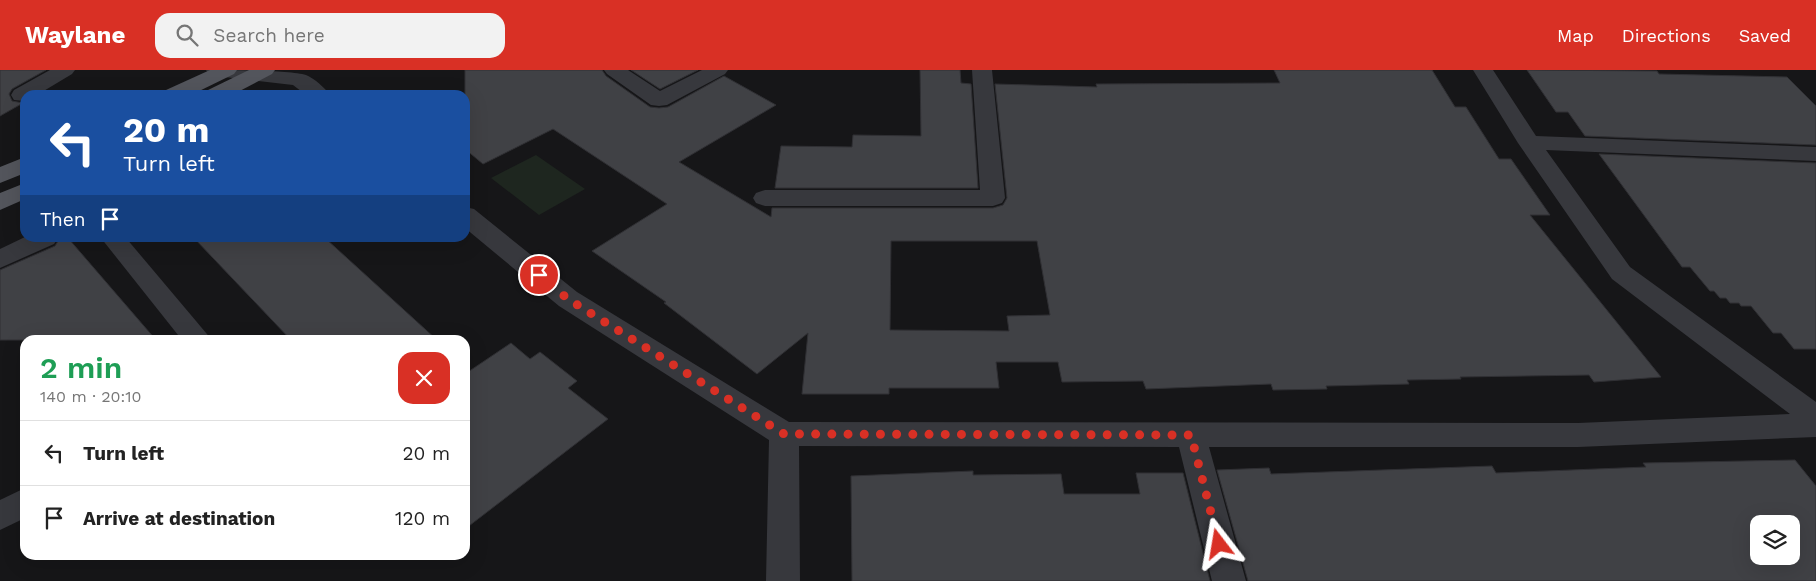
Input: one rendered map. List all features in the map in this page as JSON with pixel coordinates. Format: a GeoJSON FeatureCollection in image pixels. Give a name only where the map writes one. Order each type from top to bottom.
{"type":"FeatureCollection","features":[{"type":"Feature","properties":{"kind":"main road"},"geometry":{"type":"LineString","coordinates":[[184,90],[222,71]]}},
{"type":"Feature","properties":{"kind":"main road"},"geometry":{"type":"LineString","coordinates":[[226,90],[260,73]]}},
{"type":"Feature","properties":{"kind":"main road"},"geometry":{"type":"LineString","coordinates":[[0,176],[20,166]]}},
{"type":"Feature","properties":{"kind":"main road"},"geometry":{"type":"LineString","coordinates":[[0,202],[20,192]]}},
{"type":"Feature","properties":{"kind":"street"},"geometry":{"type":"LineString","coordinates":[[31,90],[65,70]]}},
{"type":"Feature","properties":{"kind":"street"},"geometry":{"type":"LineString","coordinates":[[614,70],[659,100],[718,70]]}},
{"type":"Feature","properties":{"kind":"street"},"geometry":{"type":"LineString","coordinates":[[765,198],[993,198],[982,70]]}},
{"type":"Feature","properties":{"kind":"street"},"geometry":{"type":"LineString","coordinates":[[1483,70],[1529,143],[1621,273],[1816,418]]}},
{"type":"Feature","properties":{"kind":"street"},"geometry":{"type":"LineString","coordinates":[[222,71],[260,73],[299,79],[313,90]]}},
{"type":"Feature","properties":{"kind":"street"},"geometry":{"type":"LineString","coordinates":[[1529,143],[1816,154]]}},
{"type":"Feature","properties":{"kind":"street"},"geometry":{"type":"LineString","coordinates":[[470,219],[568,299],[784,434],[1578,435],[1816,425]]}},
{"type":"Feature","properties":{"kind":"street"},"geometry":{"type":"LineString","coordinates":[[0,259],[36,242]]}},
{"type":"Feature","properties":{"kind":"street"},"geometry":{"type":"LineString","coordinates":[[115,242],[194,335]]}},
{"type":"Feature","properties":{"kind":"street"},"geometry":{"type":"LineString","coordinates":[[783,581],[784,434]]}},
{"type":"Feature","properties":{"kind":"street"},"geometry":{"type":"LineString","coordinates":[[1191,435],[1229,581]]}},
{"type":"Feature","properties":{"kind":"street"},"geometry":{"type":"LineString","coordinates":[[0,516],[20,505]]}},
{"type":"Feature","properties":{"kind":"shaded area"},"geometry":{"type":"Polygon","coordinates":[[[536,155],[585,189],[539,215],[491,178],[536,155]]]}},
{"type":"Feature","properties":{"kind":"building"},"geometry":{"type":"Polygon","coordinates":[[[0,70],[46,70],[12,89],[9,94],[12,101],[20,102],[20,105],[0,116],[0,70]]]}},
{"type":"Feature","properties":{"kind":"building"},"geometry":{"type":"Polygon","coordinates":[[[465,70],[602,70],[606,76],[650,107],[659,108],[668,107],[724,76],[776,105],[679,162],[771,217],[772,208],[993,208],[1003,205],[1007,198],[995,84],[1097,87],[1096,84],[1280,83],[1274,70],[1432,70],[1455,107],[1466,107],[1499,159],[1511,159],[1550,215],[1530,215],[1661,377],[1594,382],[1589,375],[1460,377],[1461,379],[1407,380],[1409,384],[1326,386],[1327,389],[1273,390],[1271,384],[1146,389],[1143,381],[1062,382],[1058,362],[996,362],[999,388],[889,388],[889,394],[802,394],[808,333],[757,374],[664,303],[666,302],[592,251],[667,204],[553,129],[483,164],[470,153],[470,90],[465,90],[465,70]],[[891,241],[890,330],[1009,331],[1007,316],[1050,315],[1037,241],[891,241]]]}},
{"type":"Feature","properties":{"kind":"building"},"geometry":{"type":"Polygon","coordinates":[[[631,70],[698,70],[660,89],[631,70]]]}},
{"type":"Feature","properties":{"kind":"building"},"geometry":{"type":"Polygon","coordinates":[[[920,70],[960,70],[961,83],[971,84],[978,188],[775,188],[781,146],[852,147],[853,135],[921,136],[920,70]]]}},
{"type":"Feature","properties":{"kind":"building"},"geometry":{"type":"Polygon","coordinates":[[[1527,70],[1657,71],[1659,74],[1787,77],[1816,106],[1816,145],[1585,136],[1568,112],[1556,112],[1527,70]]]}},
{"type":"Feature","properties":{"kind":"building"},"geometry":{"type":"Polygon","coordinates":[[[1599,154],[1816,163],[1816,349],[1794,349],[1781,333],[1773,333],[1751,306],[1741,306],[1739,303],[1730,303],[1726,298],[1720,298],[1714,291],[1710,291],[1690,267],[1682,267],[1599,154]]]}},
{"type":"Feature","properties":{"kind":"building"},"geometry":{"type":"Polygon","coordinates":[[[58,242],[71,242],[152,335],[20,335],[20,340],[0,340],[0,270],[55,246],[58,242]]]}},
{"type":"Feature","properties":{"kind":"building"},"geometry":{"type":"Polygon","coordinates":[[[198,242],[329,242],[432,335],[286,335],[198,242]]]}},
{"type":"Feature","properties":{"kind":"building"},"geometry":{"type":"Polygon","coordinates":[[[511,343],[530,359],[540,352],[577,381],[568,388],[608,419],[470,525],[470,371],[511,343]]]}},
{"type":"Feature","properties":{"kind":"building"},"geometry":{"type":"Polygon","coordinates":[[[1795,460],[1816,486],[1816,581],[1248,581],[1217,470],[1269,468],[1271,474],[1492,466],[1496,473],[1646,467],[1643,463],[1795,460]]]}},
{"type":"Feature","properties":{"kind":"building"},"geometry":{"type":"Polygon","coordinates":[[[973,471],[973,475],[1061,474],[1064,494],[1140,494],[1136,473],[1183,473],[1210,581],[852,581],[851,476],[973,471]]]}},
{"type":"Feature","properties":{"kind":"route"},"geometry":{"type":"LineString","coordinates":[[539,275],[568,299],[784,434],[1191,435],[1219,544]]}}]}
